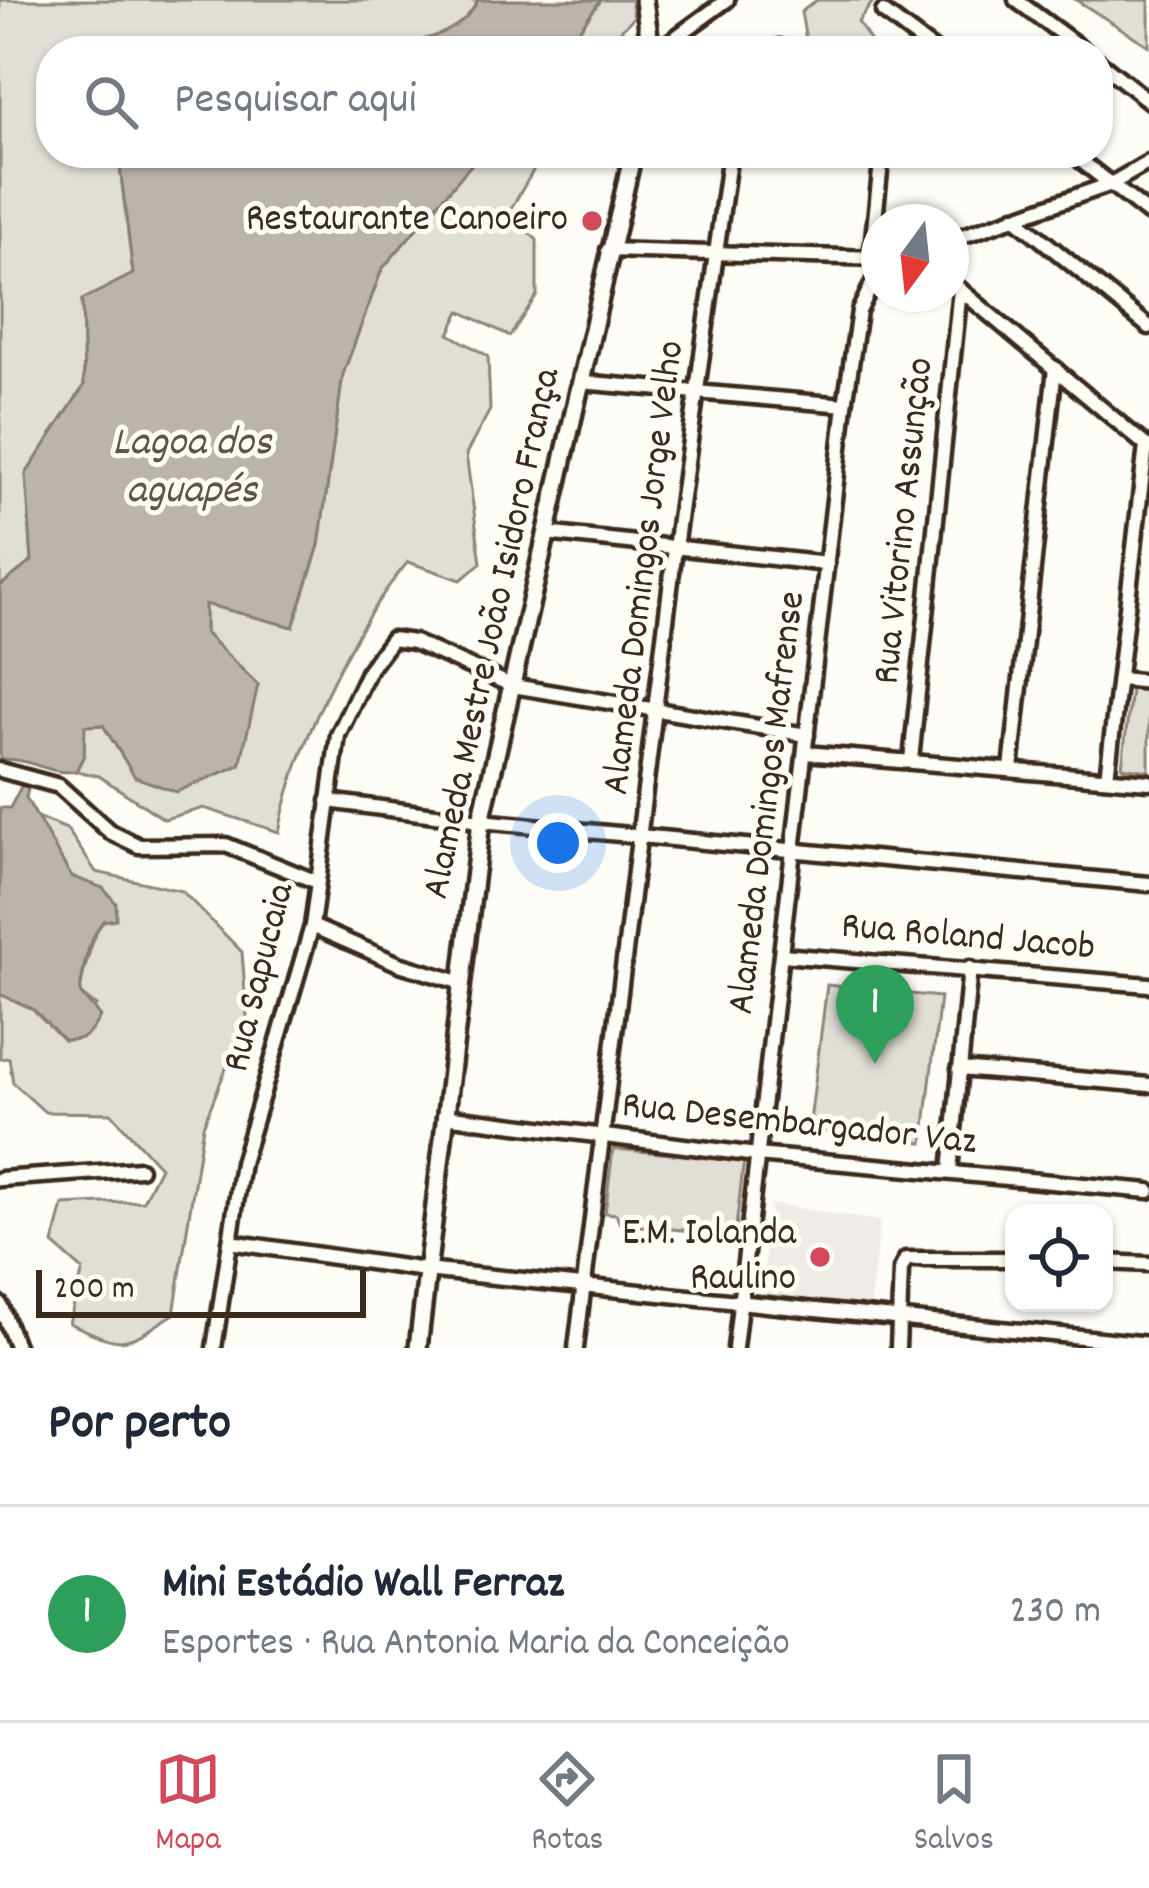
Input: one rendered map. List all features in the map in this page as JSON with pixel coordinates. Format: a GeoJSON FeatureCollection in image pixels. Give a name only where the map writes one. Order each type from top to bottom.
{"type":"FeatureCollection","features":[{"type":"Feature","properties":{"kind":"main road"},"geometry":{"type":"LineString","coordinates":[[644,0],[651,36]]}},
{"type":"Feature","properties":{"kind":"main road","name":"Alameda Mestre João Isidoro França"},"geometry":{"type":"LineString","coordinates":[[418,1348],[481,821],[629,168]]}},
{"type":"Feature","properties":{"kind":"street"},"geometry":{"type":"LineString","coordinates":[[675,36],[727,0]]}},
{"type":"Feature","properties":{"kind":"street"},"geometry":{"type":"LineString","coordinates":[[1016,0],[1064,36]]}},
{"type":"Feature","properties":{"kind":"street"},"geometry":{"type":"LineString","coordinates":[[883,12],[915,36]]}},
{"type":"Feature","properties":{"kind":"street"},"geometry":{"type":"LineString","coordinates":[[1113,73],[1149,101]]}},
{"type":"Feature","properties":{"kind":"street"},"geometry":{"type":"LineString","coordinates":[[969,233],[1111,184],[1149,162]]}},
{"type":"Feature","properties":{"kind":"street","name":"Alameda Domingos Jorge Velho"},"geometry":{"type":"LineString","coordinates":[[576,1348],[643,836],[654,710],[728,168]]}},
{"type":"Feature","properties":{"kind":"street","name":"Alameda Domingos Mafrense"},"geometry":{"type":"LineString","coordinates":[[879,204],[881,168]]}},
{"type":"Feature","properties":{"kind":"street"},"geometry":{"type":"LineString","coordinates":[[1090,168],[1149,214]]}},
{"type":"Feature","properties":{"kind":"street"},"geometry":{"type":"LineString","coordinates":[[1014,217],[1149,327]]}},
{"type":"Feature","properties":{"kind":"street"},"geometry":{"type":"LineString","coordinates":[[608,250],[861,261]]}},
{"type":"Feature","properties":{"kind":"street"},"geometry":{"type":"LineString","coordinates":[[969,297],[1148,447],[1107,778]]}},
{"type":"Feature","properties":{"kind":"street","name":"Alameda Domingos Mafrense"},"geometry":{"type":"LineString","coordinates":[[735,1348],[844,405],[861,305]]}},
{"type":"Feature","properties":{"kind":"street","name":"Rua Vitorino Assunção"},"geometry":{"type":"LineString","coordinates":[[911,760],[952,312]]}},
{"type":"Feature","properties":{"kind":"street"},"geometry":{"type":"LineString","coordinates":[[1011,769],[1055,368]]}},
{"type":"Feature","properties":{"kind":"street"},"geometry":{"type":"LineString","coordinates":[[580,382],[844,405]]}},
{"type":"Feature","properties":{"kind":"street"},"geometry":{"type":"LineString","coordinates":[[546,533],[827,564]]}},
{"type":"Feature","properties":{"kind":"street","name":"Rua Sapucaia"},"geometry":{"type":"LineString","coordinates":[[214,1348],[242,1163],[312,926],[338,735],[370,668],[397,637],[513,686]]}},
{"type":"Feature","properties":{"kind":"street"},"geometry":{"type":"LineString","coordinates":[[1120,679],[1149,682]]}},
{"type":"Feature","properties":{"kind":"street"},"geometry":{"type":"LineString","coordinates":[[513,686],[807,735]]}},
{"type":"Feature","properties":{"kind":"street"},"geometry":{"type":"LineString","coordinates":[[806,753],[1149,782]]}},
{"type":"Feature","properties":{"kind":"street"},"geometry":{"type":"LineString","coordinates":[[0,770],[58,786],[110,832],[139,846],[226,844],[317,883]]}},
{"type":"Feature","properties":{"kind":"street"},"geometry":{"type":"LineString","coordinates":[[328,801],[481,821],[1149,884]]}},
{"type":"Feature","properties":{"kind":"street"},"geometry":{"type":"LineString","coordinates":[[312,926],[459,982]]}},
{"type":"Feature","properties":{"kind":"street","name":"Rua Roland Jacob"},"geometry":{"type":"LineString","coordinates":[[782,955],[1149,985]]}},
{"type":"Feature","properties":{"kind":"street"},"geometry":{"type":"LineString","coordinates":[[950,1171],[970,968]]}},
{"type":"Feature","properties":{"kind":"street"},"geometry":{"type":"LineString","coordinates":[[959,1069],[1149,1085]]}},
{"type":"Feature","properties":{"kind":"street","name":"Rua Desembargador Vaz"},"geometry":{"type":"LineString","coordinates":[[444,1116],[757,1154],[1149,1191]]}},
{"type":"Feature","properties":{"kind":"street"},"geometry":{"type":"LineString","coordinates":[[0,1178],[140,1169]]}},
{"type":"Feature","properties":{"kind":"street"},"geometry":{"type":"LineString","coordinates":[[230,1243],[425,1270],[1149,1343]]}},
{"type":"Feature","properties":{"kind":"street"},"geometry":{"type":"LineString","coordinates":[[898,1348],[901,1269],[916,1256],[1005,1259]]}},
{"type":"Feature","properties":{"kind":"street"},"geometry":{"type":"LineString","coordinates":[[1113,1262],[1149,1264]]}},
{"type":"Feature","properties":{"kind":"street"},"geometry":{"type":"LineString","coordinates":[[0,1304],[16,1348]]}},
{"type":"Feature","properties":{"kind":"shaded area"},"geometry":{"type":"Polygon","coordinates":[[[0,0],[478,0],[462,22],[434,36],[36,36],[36,168],[120,168],[133,274],[82,301],[84,386],[26,474],[32,561],[0,586],[0,0]]]}},
{"type":"Feature","properties":{"kind":"shaded area"},"geometry":{"type":"Polygon","coordinates":[[[601,0],[631,0],[634,17],[615,36],[574,36],[601,0]]]}},
{"type":"Feature","properties":{"kind":"shaded area"},"geometry":{"type":"Polygon","coordinates":[[[817,0],[874,0],[858,22],[867,36],[805,36],[801,12],[817,0]]]}},
{"type":"Feature","properties":{"kind":"shaded area"},"geometry":{"type":"Polygon","coordinates":[[[1076,0],[1149,0],[1149,46],[1076,0]]]}},
{"type":"Feature","properties":{"kind":"shaded area"},"geometry":{"type":"Polygon","coordinates":[[[468,168],[534,168],[508,214],[537,240],[537,295],[510,336],[460,311],[449,334],[488,356],[490,410],[466,454],[481,563],[461,580],[408,562],[388,588],[347,653],[312,727],[279,832],[204,808],[164,819],[99,776],[76,771],[84,755],[84,726],[103,725],[135,777],[258,685],[205,633],[205,604],[293,627],[319,545],[343,374],[382,269],[468,168]]]}},
{"type":"Feature","properties":{"kind":"shaded area"},"geometry":{"type":"Polygon","coordinates":[[[1132,681],[1149,683],[1149,771],[1122,767],[1132,681]]]}},
{"type":"Feature","properties":{"kind":"shaded area"},"geometry":{"type":"Polygon","coordinates":[[[36,817],[67,829],[96,872],[182,891],[242,952],[247,1016],[203,1126],[174,1314],[123,1341],[69,1323],[83,1270],[53,1244],[63,1205],[143,1201],[160,1167],[111,1113],[45,1112],[13,1083],[9,1058],[0,1059],[0,994],[33,1009],[64,1040],[96,1006],[80,993],[102,888],[71,877],[36,817]]]}},
{"type":"Feature","properties":{"kind":"shaded area"},"geometry":{"type":"Polygon","coordinates":[[[827,985],[940,997],[923,1143],[809,1130],[827,985]]]}},
{"type":"Feature","properties":{"kind":"shaded area"},"geometry":{"type":"Polygon","coordinates":[[[613,1149],[744,1160],[735,1235],[620,1224],[616,1214],[605,1213],[613,1149]]]}},
{"type":"Feature","properties":{"kind":"shaded area","name":"E.M. Iolanda Raulino"},"geometry":{"type":"Polygon","coordinates":[[[771,1204],[880,1221],[870,1306],[761,1294],[771,1204]]]}},
{"type":"Feature","properties":{"kind":"water"},"geometry":{"type":"Polygon","coordinates":[[[478,0],[601,0],[574,36],[434,36],[468,16],[478,0]]]}},
{"type":"Feature","properties":{"kind":"water","name":"Lagoa dos aguapés"},"geometry":{"type":"Polygon","coordinates":[[[120,168],[468,168],[382,269],[343,374],[319,545],[293,627],[205,604],[205,633],[258,685],[240,765],[176,792],[135,777],[103,725],[85,726],[84,755],[76,771],[0,759],[0,586],[32,561],[26,474],[84,386],[82,300],[133,274],[120,168]]]}},
{"type":"Feature","properties":{"kind":"water"},"geometry":{"type":"Polygon","coordinates":[[[23,783],[29,784],[26,798],[71,876],[103,888],[116,903],[116,919],[103,921],[87,956],[80,993],[100,1016],[82,1038],[64,1040],[33,1009],[0,994],[0,808],[10,808],[23,783]]]}},
{"type":"Feature","properties":{"kind":"place","name":"Restaurante Canoeiro"},"geometry":{"type":"Point","coordinates":[592,221]}},
{"type":"Feature","properties":{"kind":"place","name":"Mini Estádio Wall Ferraz"},"geometry":{"type":"Point","coordinates":[875,1064]}},
{"type":"Feature","properties":{"kind":"place","name":"E.M. Iolanda Raulino"},"geometry":{"type":"Point","coordinates":[820,1257]}}]}
